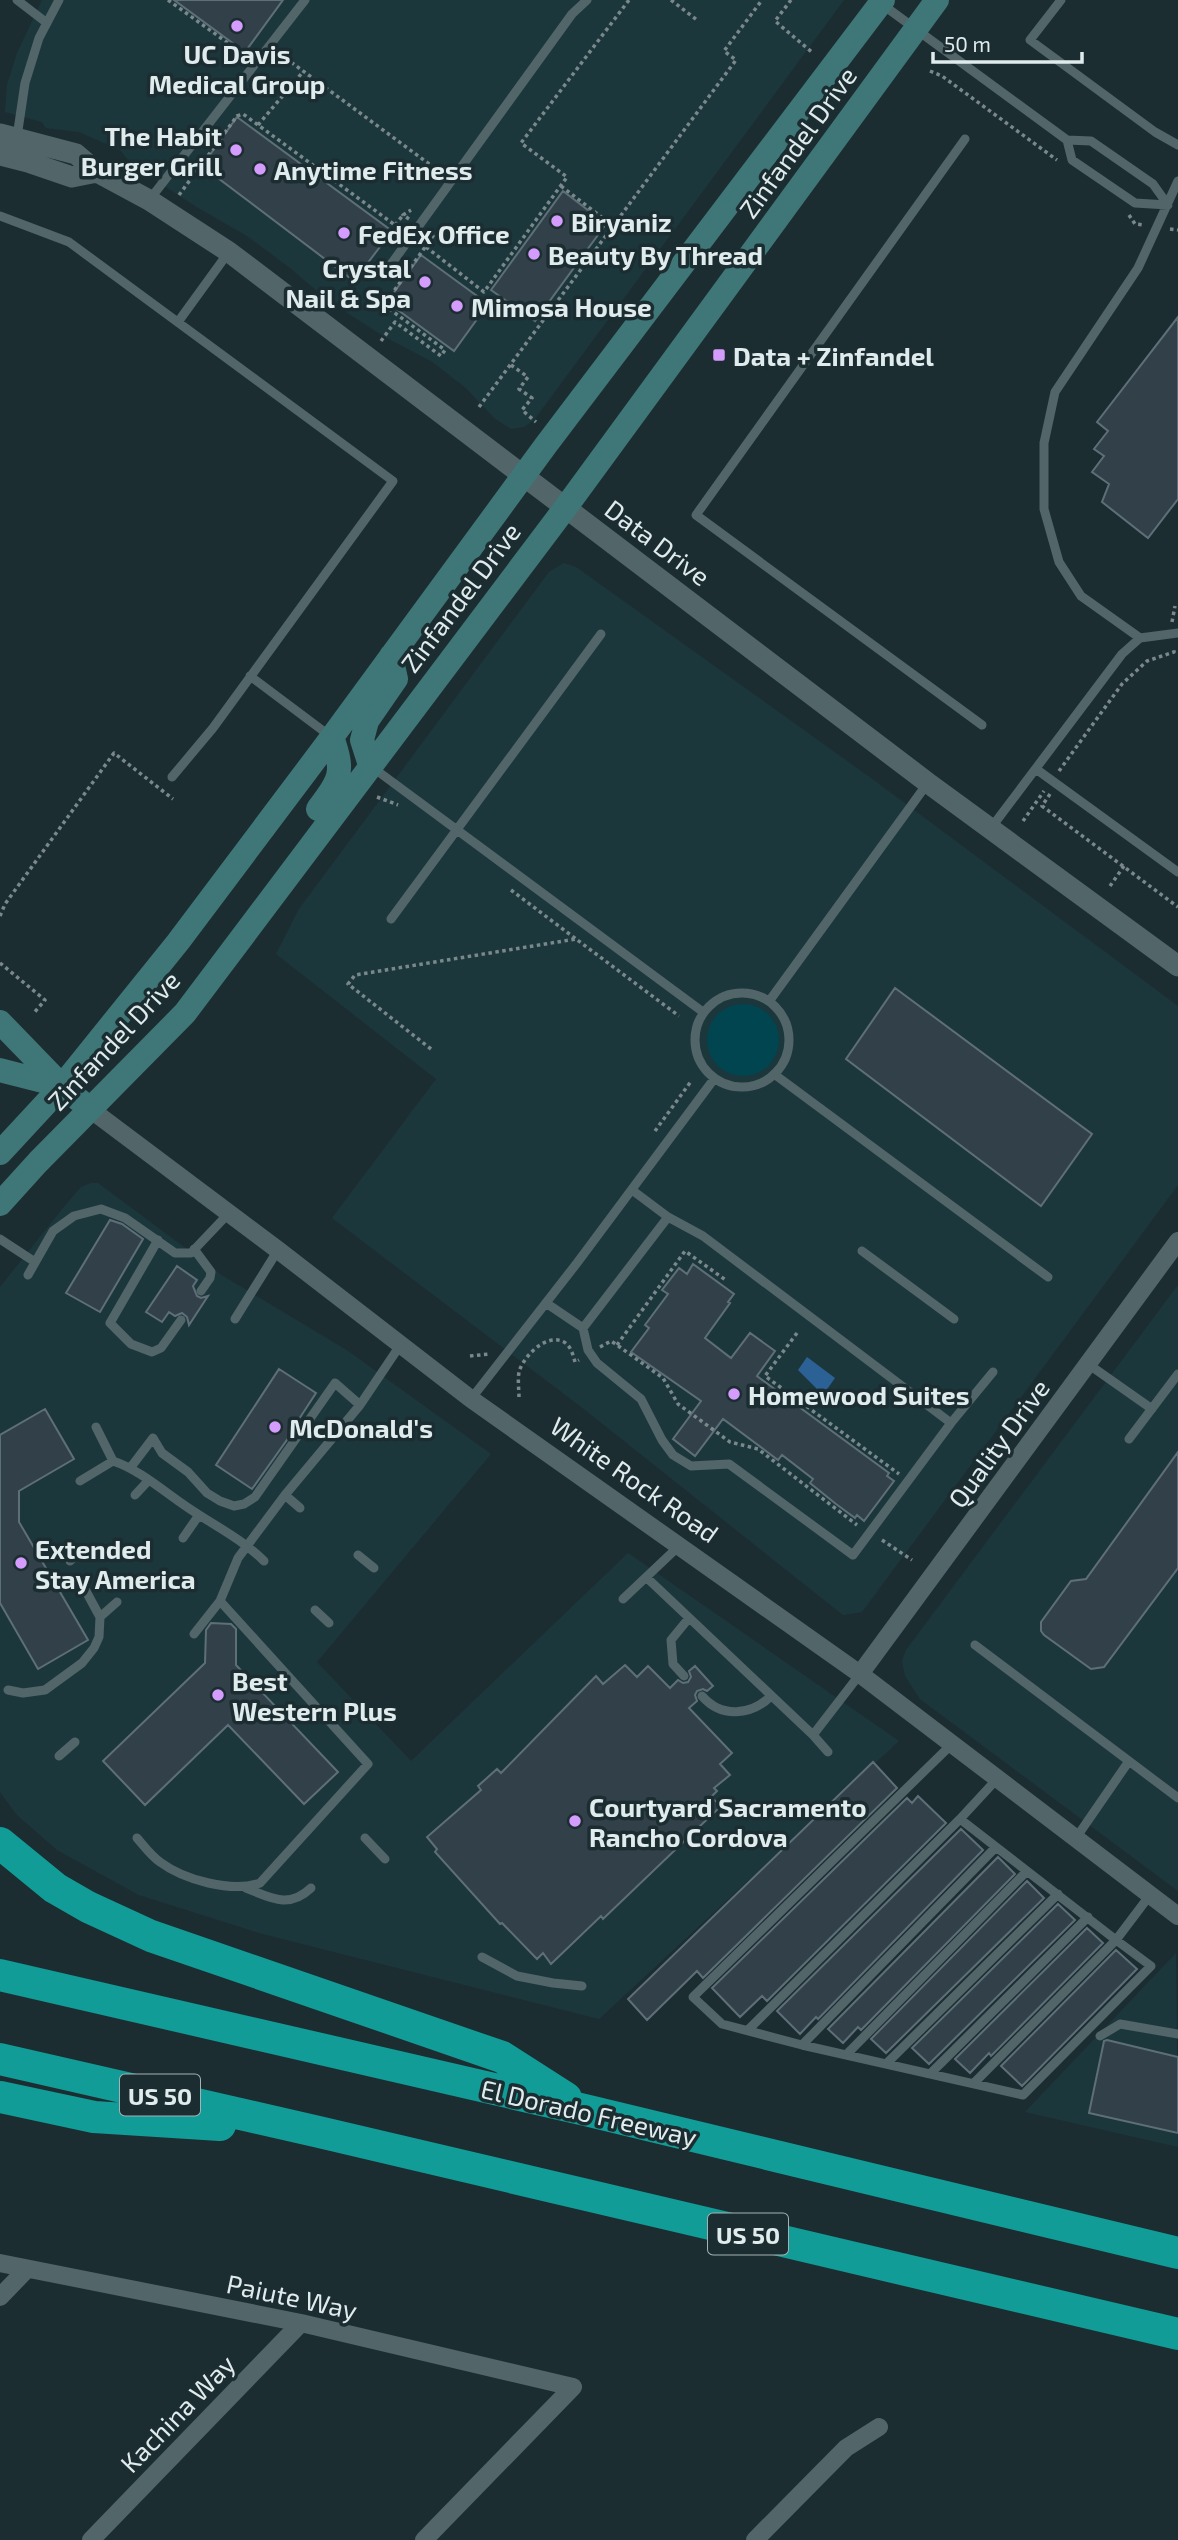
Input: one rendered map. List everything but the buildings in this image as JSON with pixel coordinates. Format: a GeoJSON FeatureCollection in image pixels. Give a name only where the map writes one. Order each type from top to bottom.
{"type":"FeatureCollection","features":[{"type":"Feature","properties":{"kind":"highway"},"geometry":{"type":"LineString","coordinates":[[0,1843],[55,1888],[117,1921],[150,1936],[502,2057],[585,2110]]}},
{"type":"Feature","properties":{"kind":"highway","name":"El Dorado Freeway"},"geometry":{"type":"LineString","coordinates":[[0,1975],[585,2110],[1178,2253]]}},
{"type":"Feature","properties":{"kind":"highway","name":"US 50"},"geometry":{"type":"LineString","coordinates":[[0,2059],[1178,2334]]}},
{"type":"Feature","properties":{"kind":"highway"},"geometry":{"type":"LineString","coordinates":[[0,2097],[94,2117],[319,2132]]}},
{"type":"Feature","properties":{"kind":"main road","name":"Zinfandel Drive"},"geometry":{"type":"LineString","coordinates":[[0,1204],[38,1161],[185,1013],[566,507],[937,0]]}},
{"type":"Feature","properties":{"kind":"main road","name":"Zinfandel Drive"},"geometry":{"type":"LineString","coordinates":[[0,1153],[62,1086],[178,942],[880,1]]}},
{"type":"Feature","properties":{"kind":"main road"},"geometry":{"type":"LineString","coordinates":[[370,765],[362,740],[367,721],[396,679],[391,656]]}},
{"type":"Feature","properties":{"kind":"main road"},"geometry":{"type":"LineString","coordinates":[[228,955],[229,927],[331,792],[340,775],[340,760],[332,737]]}},
{"type":"Feature","properties":{"kind":"main road","name":"White Rock Road"},"geometry":{"type":"LineString","coordinates":[[0,1022],[62,1086],[90,1109]]}},
{"type":"Feature","properties":{"kind":"main road","name":"White Rock Road"},"geometry":{"type":"LineString","coordinates":[[0,1070],[62,1086]]}},
{"type":"Feature","properties":{"kind":"street","name":"Data Drive"},"geometry":{"type":"LineString","coordinates":[[9,136],[76,154],[97,172],[149,200],[229,251],[928,783],[1178,966]]}},
{"type":"Feature","properties":{"kind":"street"},"geometry":{"type":"LineString","coordinates":[[0,155],[72,177],[97,172]]}},
{"type":"Feature","properties":{"kind":"street","name":"White Rock Road"},"geometry":{"type":"LineString","coordinates":[[90,1109],[471,1399],[859,1674],[1178,1916]]}},
{"type":"Feature","properties":{"kind":"street","name":"Quality Drive"},"geometry":{"type":"LineString","coordinates":[[859,1674],[1178,1241]]}},
{"type":"Feature","properties":{"kind":"street","name":"Paiute Way"},"geometry":{"type":"LineString","coordinates":[[0,2263],[302,2323],[573,2386],[424,2540]]}},
{"type":"Feature","properties":{"kind":"street"},"geometry":{"type":"LineString","coordinates":[[0,2297],[26,2270]]}},
{"type":"Feature","properties":{"kind":"street","name":"Kachina Way"},"geometry":{"type":"LineString","coordinates":[[91,2540],[302,2323]]}},
{"type":"Feature","properties":{"kind":"street"},"geometry":{"type":"LineString","coordinates":[[758,2539],[846,2448],[879,2427]]}},
{"type":"Feature","properties":{"kind":"lane"},"geometry":{"type":"LineString","coordinates":[[16,0],[47,23]]}},
{"type":"Feature","properties":{"kind":"lane"},"geometry":{"type":"LineString","coordinates":[[9,136],[39,38],[59,0]]}},
{"type":"Feature","properties":{"kind":"lane"},"geometry":{"type":"LineString","coordinates":[[149,200],[305,0]]}},
{"type":"Feature","properties":{"kind":"lane"},"geometry":{"type":"LineString","coordinates":[[384,274],[572,14],[587,0]]}},
{"type":"Feature","properties":{"kind":"lane"},"geometry":{"type":"LineString","coordinates":[[1061,0],[1030,40],[1154,132],[1178,145]]}},
{"type":"Feature","properties":{"kind":"lane"},"geometry":{"type":"LineString","coordinates":[[880,1],[1067,140],[1091,141],[1153,184],[1168,205]]}},
{"type":"Feature","properties":{"kind":"lane"},"geometry":{"type":"LineString","coordinates":[[965,139],[696,514],[982,725]]}},
{"type":"Feature","properties":{"kind":"lane"},"geometry":{"type":"LineString","coordinates":[[1067,140],[1072,160],[1135,203],[1168,205]]}},
{"type":"Feature","properties":{"kind":"lane"},"geometry":{"type":"LineString","coordinates":[[1140,638],[1081,596],[1059,562],[1044,509],[1044,443],[1055,392],[1138,268],[1178,181]]}},
{"type":"Feature","properties":{"kind":"lane"},"geometry":{"type":"LineString","coordinates":[[0,216],[69,242],[393,481],[213,728],[172,777]]}},
{"type":"Feature","properties":{"kind":"lane"},"geometry":{"type":"LineString","coordinates":[[178,322],[229,251]]}},
{"type":"Feature","properties":{"kind":"lane"},"geometry":{"type":"LineString","coordinates":[[990,829],[1122,654],[1140,638],[1175,633]]}},
{"type":"Feature","properties":{"kind":"lane"},"geometry":{"type":"LineString","coordinates":[[391,919],[601,634]]}},
{"type":"Feature","properties":{"kind":"lane"},"geometry":{"type":"LineString","coordinates":[[250,676],[332,737]]}},
{"type":"Feature","properties":{"kind":"lane"},"geometry":{"type":"LineString","coordinates":[[370,765],[703,1012]]}},
{"type":"Feature","properties":{"kind":"lane"},"geometry":{"type":"LineString","coordinates":[[1036,769],[1178,872]]}},
{"type":"Feature","properties":{"kind":"lane"},"geometry":{"type":"LineString","coordinates":[[769,1000],[928,783]]}},
{"type":"Feature","properties":{"kind":"lane"},"geometry":{"type":"LineString","coordinates":[[734,992],[752,993],[769,1000],[782,1014],[789,1031],[789,1050],[781,1067],[768,1080],[750,1087],[731,1086],[714,1079],[701,1065],[695,1047],[695,1029],[703,1012],[716,999],[734,992]]}},
{"type":"Feature","properties":{"kind":"lane"},"geometry":{"type":"LineString","coordinates":[[774,1074],[1048,1277]]}},
{"type":"Feature","properties":{"kind":"lane"},"geometry":{"type":"LineString","coordinates":[[471,1399],[714,1079]]}},
{"type":"Feature","properties":{"kind":"lane"},"geometry":{"type":"LineString","coordinates":[[632,1190],[668,1217],[703,1236],[951,1423]]}},
{"type":"Feature","properties":{"kind":"lane"},"geometry":{"type":"LineString","coordinates":[[28,1275],[53,1231],[74,1216],[101,1209],[125,1218],[176,1253],[191,1253],[229,1213]]}},
{"type":"Feature","properties":{"kind":"lane"},"geometry":{"type":"LineString","coordinates":[[583,1328],[668,1217]]}},
{"type":"Feature","properties":{"kind":"lane"},"geometry":{"type":"LineString","coordinates":[[0,1239],[35,1262]]}},
{"type":"Feature","properties":{"kind":"lane"},"geometry":{"type":"LineString","coordinates":[[158,1240],[110,1323],[131,1344],[152,1352],[161,1348],[181,1320]]}},
{"type":"Feature","properties":{"kind":"lane"},"geometry":{"type":"LineString","coordinates":[[194,1249],[211,1272],[201,1291]]}},
{"type":"Feature","properties":{"kind":"lane"},"geometry":{"type":"LineString","coordinates":[[235,1318],[278,1250]]}},
{"type":"Feature","properties":{"kind":"lane"},"geometry":{"type":"LineString","coordinates":[[862,1251],[954,1319]]}},
{"type":"Feature","properties":{"kind":"lane"},"geometry":{"type":"LineString","coordinates":[[546,1303],[583,1328],[590,1353],[597,1363],[641,1399],[662,1440],[673,1455],[691,1466],[729,1464],[853,1555],[951,1423],[993,1372]]}},
{"type":"Feature","properties":{"kind":"lane"},"geometry":{"type":"LineString","coordinates":[[194,1634],[220,1601],[239,1558],[248,1545],[285,1495],[360,1405],[401,1344]]}},
{"type":"Feature","properties":{"kind":"lane"},"geometry":{"type":"LineString","coordinates":[[1088,1364],[1152,1409]]}},
{"type":"Feature","properties":{"kind":"lane"},"geometry":{"type":"LineString","coordinates":[[1129,1439],[1178,1374]]}},
{"type":"Feature","properties":{"kind":"lane"},"geometry":{"type":"LineString","coordinates":[[131,1467],[153,1438],[162,1453],[179,1465],[207,1493],[234,1506],[244,1504],[255,1497],[335,1383],[360,1405]]}},
{"type":"Feature","properties":{"kind":"lane"},"geometry":{"type":"LineString","coordinates":[[96,1427],[113,1461],[131,1467],[148,1481],[248,1545],[264,1561]]}},
{"type":"Feature","properties":{"kind":"lane"},"geometry":{"type":"LineString","coordinates":[[80,1481],[113,1461]]}},
{"type":"Feature","properties":{"kind":"lane"},"geometry":{"type":"LineString","coordinates":[[135,1495],[148,1481]]}},
{"type":"Feature","properties":{"kind":"lane"},"geometry":{"type":"LineString","coordinates":[[285,1495],[300,1508]]}},
{"type":"Feature","properties":{"kind":"lane"},"geometry":{"type":"LineString","coordinates":[[183,1538],[199,1515]]}},
{"type":"Feature","properties":{"kind":"lane"},"geometry":{"type":"LineString","coordinates":[[622,1599],[679,1546]]}},
{"type":"Feature","properties":{"kind":"lane"},"geometry":{"type":"LineString","coordinates":[[70,1561],[79,1552]]}},
{"type":"Feature","properties":{"kind":"lane"},"geometry":{"type":"LineString","coordinates":[[358,1555],[374,1567]]}},
{"type":"Feature","properties":{"kind":"lane"},"geometry":{"type":"LineString","coordinates":[[646,1577],[828,1752]]}},
{"type":"Feature","properties":{"kind":"lane"},"geometry":{"type":"LineString","coordinates":[[8,1690],[23,1693],[45,1690],[82,1663],[99,1637],[100,1617],[81,1582]]}},
{"type":"Feature","properties":{"kind":"lane"},"geometry":{"type":"LineString","coordinates":[[220,1601],[368,1764],[260,1883],[246,1888]]}},
{"type":"Feature","properties":{"kind":"lane"},"geometry":{"type":"LineString","coordinates":[[100,1617],[117,1602]]}},
{"type":"Feature","properties":{"kind":"lane"},"geometry":{"type":"LineString","coordinates":[[315,1610],[329,1623]]}},
{"type":"Feature","properties":{"kind":"lane"},"geometry":{"type":"LineString","coordinates":[[684,1676],[673,1664],[671,1640],[689,1618]]}},
{"type":"Feature","properties":{"kind":"lane"},"geometry":{"type":"LineString","coordinates":[[975,1645],[1178,1798]]}},
{"type":"Feature","properties":{"kind":"lane"},"geometry":{"type":"LineString","coordinates":[[813,1735],[859,1674]]}},
{"type":"Feature","properties":{"kind":"lane"},"geometry":{"type":"LineString","coordinates":[[702,1696],[712,1707],[739,1712],[762,1705],[771,1696]]}},
{"type":"Feature","properties":{"kind":"lane"},"geometry":{"type":"LineString","coordinates":[[59,1756],[75,1742]]}},
{"type":"Feature","properties":{"kind":"lane"},"geometry":{"type":"LineString","coordinates":[[952,1744],[693,1997],[722,2024],[1023,2095],[1151,1966],[960,1819]]}},
{"type":"Feature","properties":{"kind":"lane"},"geometry":{"type":"LineString","coordinates":[[1076,1838],[1129,1761]]}},
{"type":"Feature","properties":{"kind":"lane"},"geometry":{"type":"LineString","coordinates":[[748,2030],[997,1779]]}},
{"type":"Feature","properties":{"kind":"lane"},"geometry":{"type":"LineString","coordinates":[[137,1838],[159,1861],[184,1876],[246,1888],[279,1901],[301,1897],[311,1888]]}},
{"type":"Feature","properties":{"kind":"lane"},"geometry":{"type":"LineString","coordinates":[[365,1838],[385,1859]]}},
{"type":"Feature","properties":{"kind":"lane"},"geometry":{"type":"LineString","coordinates":[[802,2045],[996,1847]]}},
{"type":"Feature","properties":{"kind":"lane"},"geometry":{"type":"LineString","coordinates":[[846,2055],[1027,1871]]}},
{"type":"Feature","properties":{"kind":"lane"},"geometry":{"type":"LineString","coordinates":[[886,2064],[1058,1894]]}},
{"type":"Feature","properties":{"kind":"lane"},"geometry":{"type":"LineString","coordinates":[[975,2082],[1116,1940],[1150,1895]]}},
{"type":"Feature","properties":{"kind":"lane"},"geometry":{"type":"LineString","coordinates":[[930,2074],[1088,1917]]}},
{"type":"Feature","properties":{"kind":"lane"},"geometry":{"type":"LineString","coordinates":[[481,1957],[517,1976],[582,1986]]}},
{"type":"Feature","properties":{"kind":"lane"},"geometry":{"type":"LineString","coordinates":[[1100,2036],[1120,2024],[1178,2034]]}},
{"type":"Feature","properties":{"kind":"path"},"geometry":{"type":"LineString","coordinates":[[169,0],[247,56],[261,38],[441,173]]}},
{"type":"Feature","properties":{"kind":"path"},"geometry":{"type":"LineString","coordinates":[[426,247],[484,292],[567,177],[521,143],[629,0]]}},
{"type":"Feature","properties":{"kind":"path"},"geometry":{"type":"LineString","coordinates":[[671,0],[697,20]]}},
{"type":"Feature","properties":{"kind":"path"},"geometry":{"type":"LineString","coordinates":[[479,407],[736,60],[724,51],[762,0]]}},
{"type":"Feature","properties":{"kind":"path"},"geometry":{"type":"LineString","coordinates":[[791,0],[775,21],[813,53]]}},
{"type":"Feature","properties":{"kind":"path"},"geometry":{"type":"LineString","coordinates":[[930,71],[942,76],[1062,164]]}},
{"type":"Feature","properties":{"kind":"path"},"geometry":{"type":"LineString","coordinates":[[258,125],[303,72]]}},
{"type":"Feature","properties":{"kind":"path"},"geometry":{"type":"LineString","coordinates":[[177,198],[237,116],[243,114],[399,228],[393,237]]}},
{"type":"Feature","properties":{"kind":"path"},"geometry":{"type":"LineString","coordinates":[[561,186],[613,226]]}},
{"type":"Feature","properties":{"kind":"path"},"geometry":{"type":"LineString","coordinates":[[395,225],[403,215],[420,204]]}},
{"type":"Feature","properties":{"kind":"path"},"geometry":{"type":"LineString","coordinates":[[1127,212],[1135,224],[1178,230]]}},
{"type":"Feature","properties":{"kind":"path"},"geometry":{"type":"LineString","coordinates":[[381,341],[395,322],[441,356],[445,350],[384,305],[433,236],[403,215]]}},
{"type":"Feature","properties":{"kind":"path"},"geometry":{"type":"LineString","coordinates":[[511,365],[528,377],[519,389],[532,398],[522,410],[538,423]]}},
{"type":"Feature","properties":{"kind":"path"},"geometry":{"type":"LineString","coordinates":[[1052,780],[1122,684],[1147,661],[1174,652],[1172,615],[1175,606]]}},
{"type":"Feature","properties":{"kind":"path"},"geometry":{"type":"LineString","coordinates":[[0,916],[5,904],[114,753],[173,799]]}},
{"type":"Feature","properties":{"kind":"path"},"geometry":{"type":"LineString","coordinates":[[1023,821],[1046,789],[1052,793],[1042,806],[1178,907]]}},
{"type":"Feature","properties":{"kind":"path"},"geometry":{"type":"LineString","coordinates":[[1110,886],[1124,866]]}},
{"type":"Feature","properties":{"kind":"path"},"geometry":{"type":"LineString","coordinates":[[430,1049],[348,984],[355,975],[576,939],[679,1016]]}},
{"type":"Feature","properties":{"kind":"path"},"geometry":{"type":"LineString","coordinates":[[0,963],[45,1000],[33,1014]]}},
{"type":"Feature","properties":{"kind":"path"},"geometry":{"type":"LineString","coordinates":[[617,1345],[685,1251],[727,1281]]}},
{"type":"Feature","properties":{"kind":"path"},"geometry":{"type":"LineString","coordinates":[[797,1333],[765,1377],[904,1477]]}},
{"type":"Feature","properties":{"kind":"path"},"geometry":{"type":"LineString","coordinates":[[519,1397],[519,1369],[538,1345],[549,1341],[565,1342],[575,1362],[611,1341],[663,1378],[678,1404],[730,1443],[758,1449],[869,1533],[912,1560]]}},
{"type":"Feature","properties":{"kind":"shaded area"},"geometry":{"type":"Polygon","coordinates":[[[42,0],[844,0],[534,420],[524,427],[511,429],[494,418],[466,388],[431,361],[385,337],[330,302],[247,236],[131,164],[120,150],[79,132],[46,128],[42,122],[5,112],[7,85],[17,53],[42,0]]]}},
{"type":"Feature","properties":{"kind":"shaded area"},"geometry":{"type":"Polygon","coordinates":[[[564,563],[576,567],[875,781],[1178,1006],[1178,1185],[862,1612],[843,1615],[580,1406],[332,1218],[436,1079],[276,954],[299,909],[549,572],[564,563]]]}},
{"type":"Feature","properties":{"kind":"shaded area"},"geometry":{"type":"Polygon","coordinates":[[[743,1004],[757,1007],[769,1014],[776,1026],[779,1040],[776,1054],[769,1066],[757,1073],[743,1076],[729,1073],[717,1066],[710,1054],[707,1040],[710,1026],[717,1014],[729,1007],[743,1004]]]}},
{"type":"Feature","properties":{"kind":"shaded area"},"geometry":{"type":"Polygon","coordinates":[[[98,1183],[223,1276],[348,1351],[491,1454],[317,1662],[411,1761],[628,1553],[899,1741],[599,2019],[259,1933],[139,1895],[57,1850],[17,1815],[0,1792],[0,1287],[81,1187],[98,1183]]]}},
{"type":"Feature","properties":{"kind":"shaded area"},"geometry":{"type":"Polygon","coordinates":[[[1178,1285],[1178,1891],[920,1699],[905,1676],[902,1661],[906,1650],[1178,1285]]]}},
{"type":"Feature","properties":{"kind":"shaded area"},"geometry":{"type":"Polygon","coordinates":[[[1176,1953],[1178,2147],[1025,2112],[1176,1953]]]}},
{"type":"Feature","properties":{"kind":"water"},"geometry":{"type":"Polygon","coordinates":[[[807,1357],[835,1378],[823,1395],[798,1370],[807,1357]]]}},
{"type":"Feature","properties":{"kind":"place","name":"UC Davis Medical Group"},"geometry":{"type":"Point","coordinates":[237,26]}},
{"type":"Feature","properties":{"kind":"place","name":"The Habit Burger Grill"},"geometry":{"type":"Point","coordinates":[236,150]}},
{"type":"Feature","properties":{"kind":"place","name":"Anytime Fitness"},"geometry":{"type":"Point","coordinates":[260,169]}},
{"type":"Feature","properties":{"kind":"place","name":"Biryaniz"},"geometry":{"type":"Point","coordinates":[557,221]}},
{"type":"Feature","properties":{"kind":"place","name":"FedEx Office"},"geometry":{"type":"Point","coordinates":[344,233]}},
{"type":"Feature","properties":{"kind":"place","name":"Beauty By Thread"},"geometry":{"type":"Point","coordinates":[534,254]}},
{"type":"Feature","properties":{"kind":"place","name":"Crystal Nail & Spa"},"geometry":{"type":"Point","coordinates":[425,282]}},
{"type":"Feature","properties":{"kind":"place","name":"Mimosa House"},"geometry":{"type":"Point","coordinates":[457,306]}},
{"type":"Feature","properties":{"kind":"place","name":"Data + Zinfandel"},"geometry":{"type":"Point","coordinates":[719,355]}},
{"type":"Feature","properties":{"kind":"place","name":"Homewood Suites"},"geometry":{"type":"Point","coordinates":[734,1394]}},
{"type":"Feature","properties":{"kind":"place","name":"McDonald's"},"geometry":{"type":"Point","coordinates":[275,1427]}},
{"type":"Feature","properties":{"kind":"place","name":"Extended Stay America"},"geometry":{"type":"Point","coordinates":[21,1563]}},
{"type":"Feature","properties":{"kind":"place","name":"Best Western Plus"},"geometry":{"type":"Point","coordinates":[218,1695]}},
{"type":"Feature","properties":{"kind":"place","name":"Courtyard Sacramento Rancho Cordova"},"geometry":{"type":"Point","coordinates":[575,1821]}}]}
